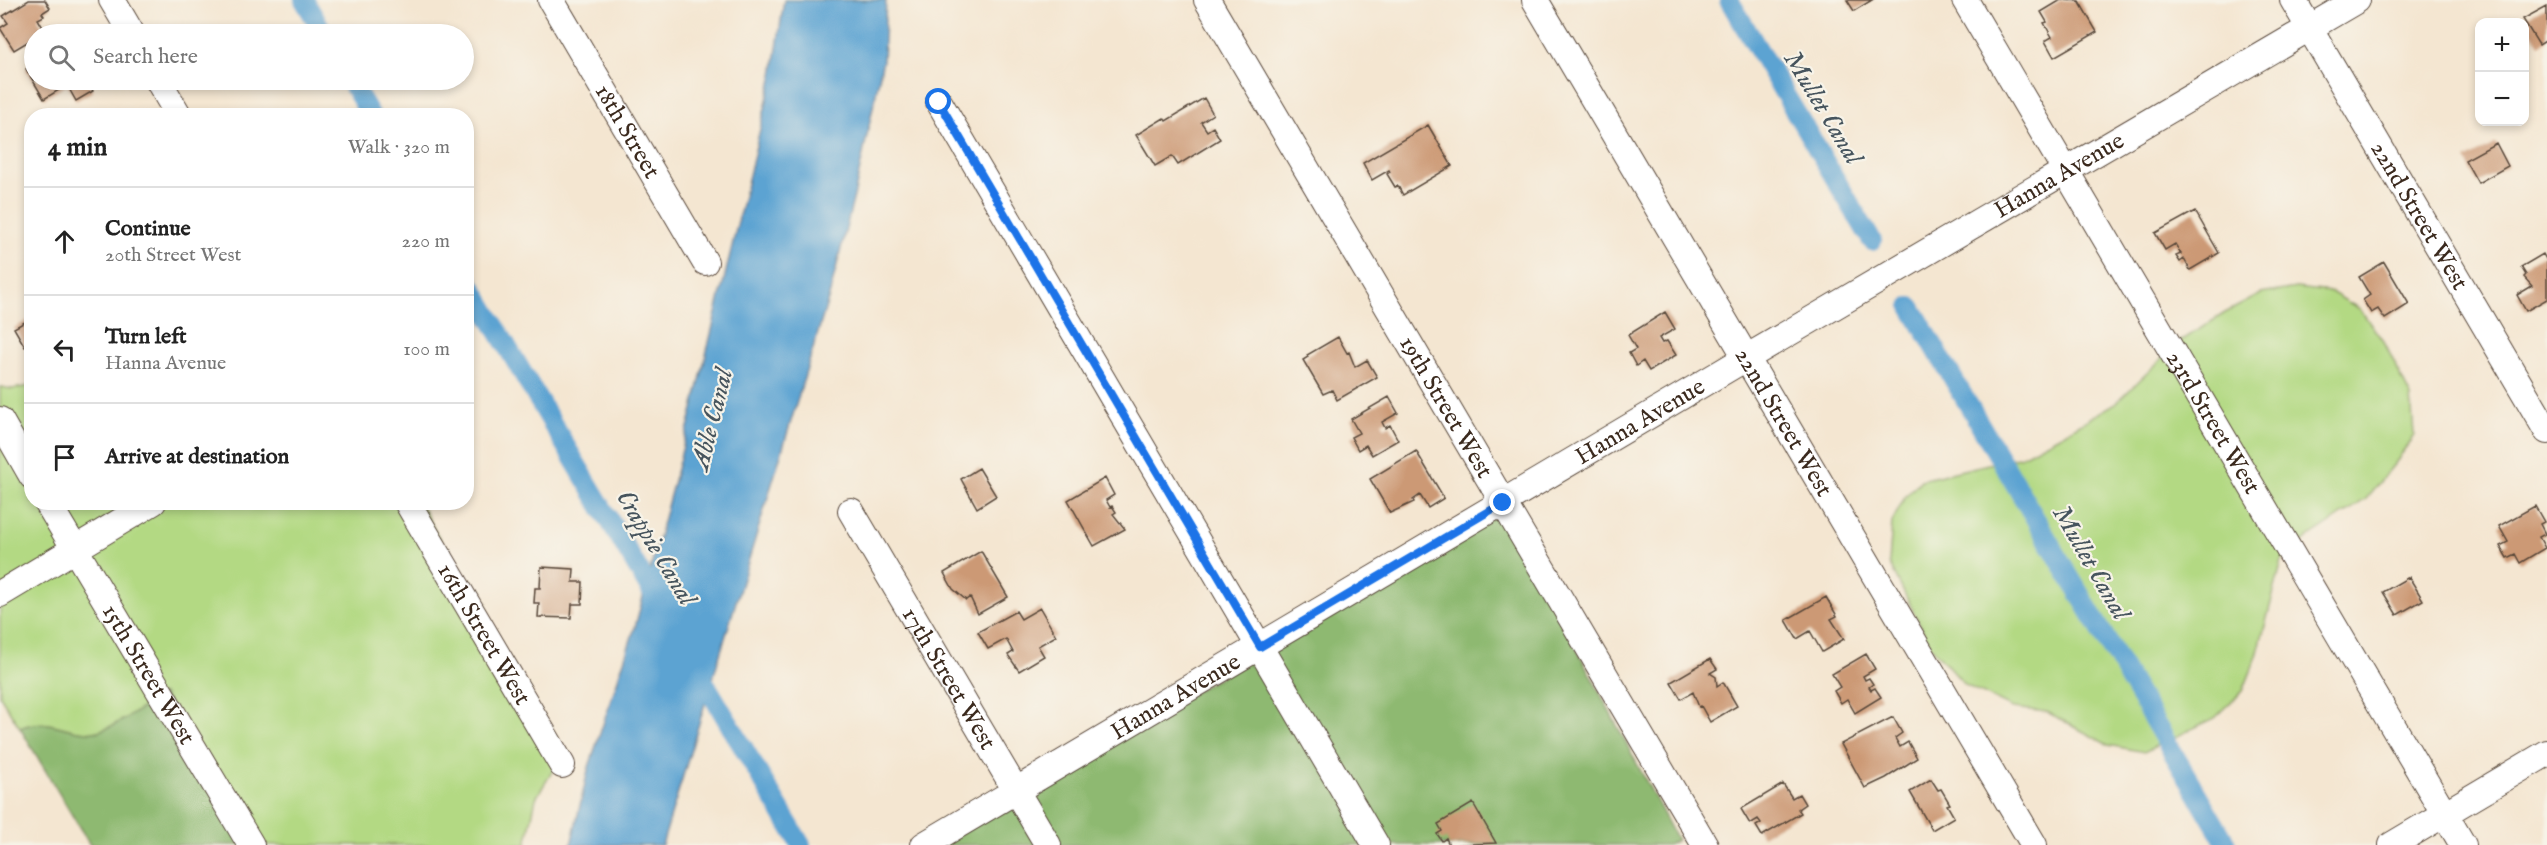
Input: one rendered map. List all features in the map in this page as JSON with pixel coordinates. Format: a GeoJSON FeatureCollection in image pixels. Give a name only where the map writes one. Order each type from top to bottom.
{"type":"FeatureCollection","features":[{"type":"Feature","properties":{"kind":"street"},"geometry":{"type":"LineString","coordinates":[[112,0],[126,24]]}},
{"type":"Feature","properties":{"kind":"street","name":"18th Street"},"geometry":{"type":"LineString","coordinates":[[551,0],[705,262]]}},
{"type":"Feature","properties":{"kind":"street","name":"19th Street West"},"geometry":{"type":"LineString","coordinates":[[1207,0],[1705,845]]}},
{"type":"Feature","properties":{"kind":"street","name":"22nd Street West"},"geometry":{"type":"LineString","coordinates":[[1535,0],[2034,845]]}},
{"type":"Feature","properties":{"kind":"street","name":"23rd Street West"},"geometry":{"type":"LineString","coordinates":[[1965,0],[2463,845]]}},
{"type":"Feature","properties":{"kind":"street","name":"22nd Street West"},"geometry":{"type":"LineString","coordinates":[[2293,0],[2547,431]]}},
{"type":"Feature","properties":{"kind":"street","name":"Hanna Avenue"},"geometry":{"type":"LineString","coordinates":[[924,845],[1017,792],[1746,358],[2357,0]]}},
{"type":"Feature","properties":{"kind":"street"},"geometry":{"type":"LineString","coordinates":[[164,90],[174,108]]}},
{"type":"Feature","properties":{"kind":"street"},"geometry":{"type":"LineString","coordinates":[[939,102],[1376,845]]}},
{"type":"Feature","properties":{"kind":"street"},"geometry":{"type":"LineString","coordinates":[[0,420],[24,462]]}},
{"type":"Feature","properties":{"kind":"street","name":"15th Street West"},"geometry":{"type":"LineString","coordinates":[[52,510],[251,845]]}},
{"type":"Feature","properties":{"kind":"street"},"geometry":{"type":"LineString","coordinates":[[0,594],[140,510]]}},
{"type":"Feature","properties":{"kind":"street","name":"16th Street West"},"geometry":{"type":"LineString","coordinates":[[412,510],[562,765]]}},
{"type":"Feature","properties":{"kind":"street","name":"17th Street West"},"geometry":{"type":"LineString","coordinates":[[851,511],[1048,845]]}},
{"type":"Feature","properties":{"kind":"street"},"geometry":{"type":"LineString","coordinates":[[2391,845],[2547,753]]}},
{"type":"Feature","properties":{"kind":"green space"},"geometry":{"type":"Polygon","coordinates":[[[2296,288],[2331,292],[2360,309],[2385,344],[2411,397],[2414,435],[2400,457],[2366,499],[2308,538],[2282,561],[2257,656],[2243,691],[2215,718],[2144,752],[2108,745],[2047,712],[2013,708],[1965,685],[1932,648],[1889,563],[1892,522],[1905,497],[1921,480],[2022,456],[2116,403],[2179,342],[2225,313],[2261,294],[2296,288]]]}},
{"type":"Feature","properties":{"kind":"green space"},"geometry":{"type":"Polygon","coordinates":[[[0,387],[12,389],[24,387],[24,510],[424,510],[561,757],[536,798],[526,845],[252,845],[162,694],[110,727],[93,732],[40,723],[20,728],[0,696],[0,387]]]}},
{"type":"Feature","properties":{"kind":"green space"},"geometry":{"type":"Polygon","coordinates":[[[1504,510],[1677,840],[1668,845],[934,845],[1504,510]]]}},
{"type":"Feature","properties":{"kind":"green space"},"geometry":{"type":"Polygon","coordinates":[[[163,694],[252,845],[90,845],[20,728],[40,723],[93,732],[110,727],[163,694]]]}},
{"type":"Feature","properties":{"kind":"water","name":"Able Canal"},"geometry":{"type":"Polygon","coordinates":[[[784,0],[886,0],[883,60],[855,192],[830,293],[662,845],[571,845],[588,770],[635,627],[694,405],[773,75],[784,0]]]}},
{"type":"Feature","properties":{"kind":"building"},"geometry":{"type":"Polygon","coordinates":[[[29,0],[45,0],[50,8],[42,13],[44,16],[38,19],[41,24],[24,24],[24,44],[14,50],[0,28],[8,23],[3,16],[29,0]]]}},
{"type":"Feature","properties":{"kind":"building"},"geometry":{"type":"Polygon","coordinates":[[[1847,0],[1872,0],[1854,11],[1847,0]]]}},
{"type":"Feature","properties":{"kind":"building"},"geometry":{"type":"Polygon","coordinates":[[[2061,0],[2079,1],[2097,32],[2054,57],[2045,41],[2052,37],[2041,12],[2061,0]]]}},
{"type":"Feature","properties":{"kind":"building"},"geometry":{"type":"Polygon","coordinates":[[[2547,6],[2547,40],[2539,45],[2529,29],[2529,18],[2525,18],[2547,6]]]}},
{"type":"Feature","properties":{"kind":"building"},"geometry":{"type":"Polygon","coordinates":[[[39,90],[59,90],[44,99],[39,90]]]}},
{"type":"Feature","properties":{"kind":"building"},"geometry":{"type":"Polygon","coordinates":[[[70,90],[93,91],[76,101],[70,90]]]}},
{"type":"Feature","properties":{"kind":"building"},"geometry":{"type":"Polygon","coordinates":[[[1204,98],[1213,114],[1201,122],[1207,131],[1213,127],[1220,139],[1178,165],[1172,156],[1155,166],[1136,135],[1164,118],[1166,121],[1204,98]]]}},
{"type":"Feature","properties":{"kind":"building"},"geometry":{"type":"Polygon","coordinates":[[[1428,125],[1452,166],[1403,195],[1387,174],[1389,170],[1372,180],[1363,163],[1428,125]]]}},
{"type":"Feature","properties":{"kind":"building"},"geometry":{"type":"Polygon","coordinates":[[[2496,143],[2508,166],[2478,183],[2465,160],[2496,143]]]}},
{"type":"Feature","properties":{"kind":"building"},"geometry":{"type":"Polygon","coordinates":[[[2195,211],[2219,253],[2190,270],[2184,259],[2180,262],[2176,256],[2181,254],[2175,244],[2165,250],[2155,233],[2195,211]]]}},
{"type":"Feature","properties":{"kind":"building"},"geometry":{"type":"Polygon","coordinates":[[[2543,254],[2547,261],[2547,299],[2526,311],[2517,295],[2532,286],[2524,277],[2526,275],[2521,267],[2543,254]]]}},
{"type":"Feature","properties":{"kind":"building"},"geometry":{"type":"Polygon","coordinates":[[[2384,262],[2409,304],[2385,319],[2378,309],[2371,313],[2363,300],[2370,295],[2359,277],[2384,262]]]}},
{"type":"Feature","properties":{"kind":"building"},"geometry":{"type":"Polygon","coordinates":[[[1665,312],[1675,329],[1659,338],[1662,343],[1667,341],[1676,355],[1649,371],[1643,361],[1636,366],[1629,353],[1636,349],[1628,335],[1665,312]]]}},
{"type":"Feature","properties":{"kind":"building"},"geometry":{"type":"Polygon","coordinates":[[[24,322],[24,345],[14,328],[24,322]]]}},
{"type":"Feature","properties":{"kind":"building"},"geometry":{"type":"Polygon","coordinates":[[[1338,337],[1347,353],[1349,352],[1355,367],[1367,360],[1377,377],[1337,400],[1332,390],[1323,394],[1303,360],[1308,357],[1307,355],[1338,337]]]}},
{"type":"Feature","properties":{"kind":"building"},"geometry":{"type":"Polygon","coordinates":[[[1389,397],[1398,413],[1382,422],[1385,428],[1390,425],[1398,440],[1372,455],[1366,445],[1358,450],[1351,437],[1359,433],[1351,419],[1389,397]]]}},
{"type":"Feature","properties":{"kind":"building"},"geometry":{"type":"Polygon","coordinates":[[[1416,451],[1444,498],[1428,508],[1420,495],[1413,500],[1414,502],[1390,513],[1370,479],[1416,451]]]}},
{"type":"Feature","properties":{"kind":"building"},"geometry":{"type":"Polygon","coordinates":[[[979,468],[996,496],[977,508],[961,479],[979,468]]]}},
{"type":"Feature","properties":{"kind":"building"},"geometry":{"type":"Polygon","coordinates":[[[1105,478],[1114,495],[1106,500],[1116,512],[1113,514],[1125,529],[1094,546],[1068,500],[1105,478]]]}},
{"type":"Feature","properties":{"kind":"building"},"geometry":{"type":"Polygon","coordinates":[[[2535,506],[2544,522],[2540,524],[2545,534],[2539,537],[2545,548],[2520,563],[2515,554],[2507,558],[2500,546],[2508,542],[2499,526],[2535,506]]]}},
{"type":"Feature","properties":{"kind":"building"},"geometry":{"type":"Polygon","coordinates":[[[981,551],[1008,597],[978,614],[970,597],[966,600],[953,589],[944,573],[981,551]]]}},
{"type":"Feature","properties":{"kind":"building"},"geometry":{"type":"Polygon","coordinates":[[[541,567],[574,569],[573,582],[583,582],[582,604],[572,604],[571,618],[538,617],[539,603],[534,603],[535,588],[540,588],[541,567]]]}},
{"type":"Feature","properties":{"kind":"building"},"geometry":{"type":"Polygon","coordinates":[[[2409,577],[2423,600],[2397,615],[2383,592],[2409,577]]]}},
{"type":"Feature","properties":{"kind":"building"},"geometry":{"type":"Polygon","coordinates":[[[1826,597],[1837,616],[1831,619],[1844,639],[1822,652],[1810,631],[1797,639],[1786,620],[1826,597]]]}},
{"type":"Feature","properties":{"kind":"building"},"geometry":{"type":"Polygon","coordinates":[[[1040,608],[1056,636],[1038,646],[1044,656],[1019,671],[1008,655],[1013,652],[1006,639],[988,649],[978,632],[1016,611],[1021,619],[1040,608]]]}},
{"type":"Feature","properties":{"kind":"building"},"geometry":{"type":"Polygon","coordinates":[[[1866,654],[1875,669],[1863,676],[1865,680],[1869,678],[1873,684],[1869,687],[1871,690],[1875,688],[1881,697],[1855,713],[1847,699],[1841,703],[1834,691],[1840,687],[1832,674],[1866,654]]]}},
{"type":"Feature","properties":{"kind":"building"},"geometry":{"type":"Polygon","coordinates":[[[1710,659],[1717,669],[1710,673],[1716,677],[1717,686],[1723,682],[1737,706],[1710,722],[1701,706],[1699,707],[1693,692],[1681,699],[1671,682],[1710,659]]]}},
{"type":"Feature","properties":{"kind":"building"},"geometry":{"type":"Polygon","coordinates":[[[1893,717],[1902,733],[1895,738],[1900,747],[1908,742],[1917,758],[1886,778],[1865,788],[1841,744],[1893,717]]]}},
{"type":"Feature","properties":{"kind":"building"},"geometry":{"type":"Polygon","coordinates":[[[1931,779],[1938,790],[1941,789],[1950,804],[1947,805],[1954,817],[1932,830],[1910,792],[1931,779]]]}},
{"type":"Feature","properties":{"kind":"building"},"geometry":{"type":"Polygon","coordinates":[[[1783,784],[1792,798],[1799,794],[1805,804],[1798,809],[1801,813],[1762,836],[1756,826],[1761,823],[1758,819],[1750,824],[1741,809],[1783,784]]]}},
{"type":"Feature","properties":{"kind":"building"},"geometry":{"type":"Polygon","coordinates":[[[1473,803],[1496,843],[1449,845],[1446,838],[1442,841],[1437,834],[1442,831],[1438,824],[1473,803]]]}},
{"type":"Feature","properties":{"kind":"waterway","name":"Crappie Canal"},"geometry":{"type":"LineString","coordinates":[[304,0],[318,24]]}},
{"type":"Feature","properties":{"kind":"waterway","name":"Mullet Canal"},"geometry":{"type":"LineString","coordinates":[[1729,0],[1872,241]]}},
{"type":"Feature","properties":{"kind":"waterway","name":"Crappie Canal"},"geometry":{"type":"LineString","coordinates":[[356,90],[366,108]]}},
{"type":"Feature","properties":{"kind":"waterway","name":"Crappie Canal"},"geometry":{"type":"LineString","coordinates":[[474,291],[660,606]]}},
{"type":"Feature","properties":{"kind":"waterway","name":"Mullet Canal"},"geometry":{"type":"LineString","coordinates":[[1911,307],[2227,845]]}},
{"type":"Feature","properties":{"kind":"waterway","name":"Crappie Canal"},"geometry":{"type":"LineString","coordinates":[[696,668],[801,845]]}},
{"type":"Feature","properties":{"kind":"route"},"geometry":{"type":"LineString","coordinates":[[939,102],[1260,647],[1503,503]]}}]}
